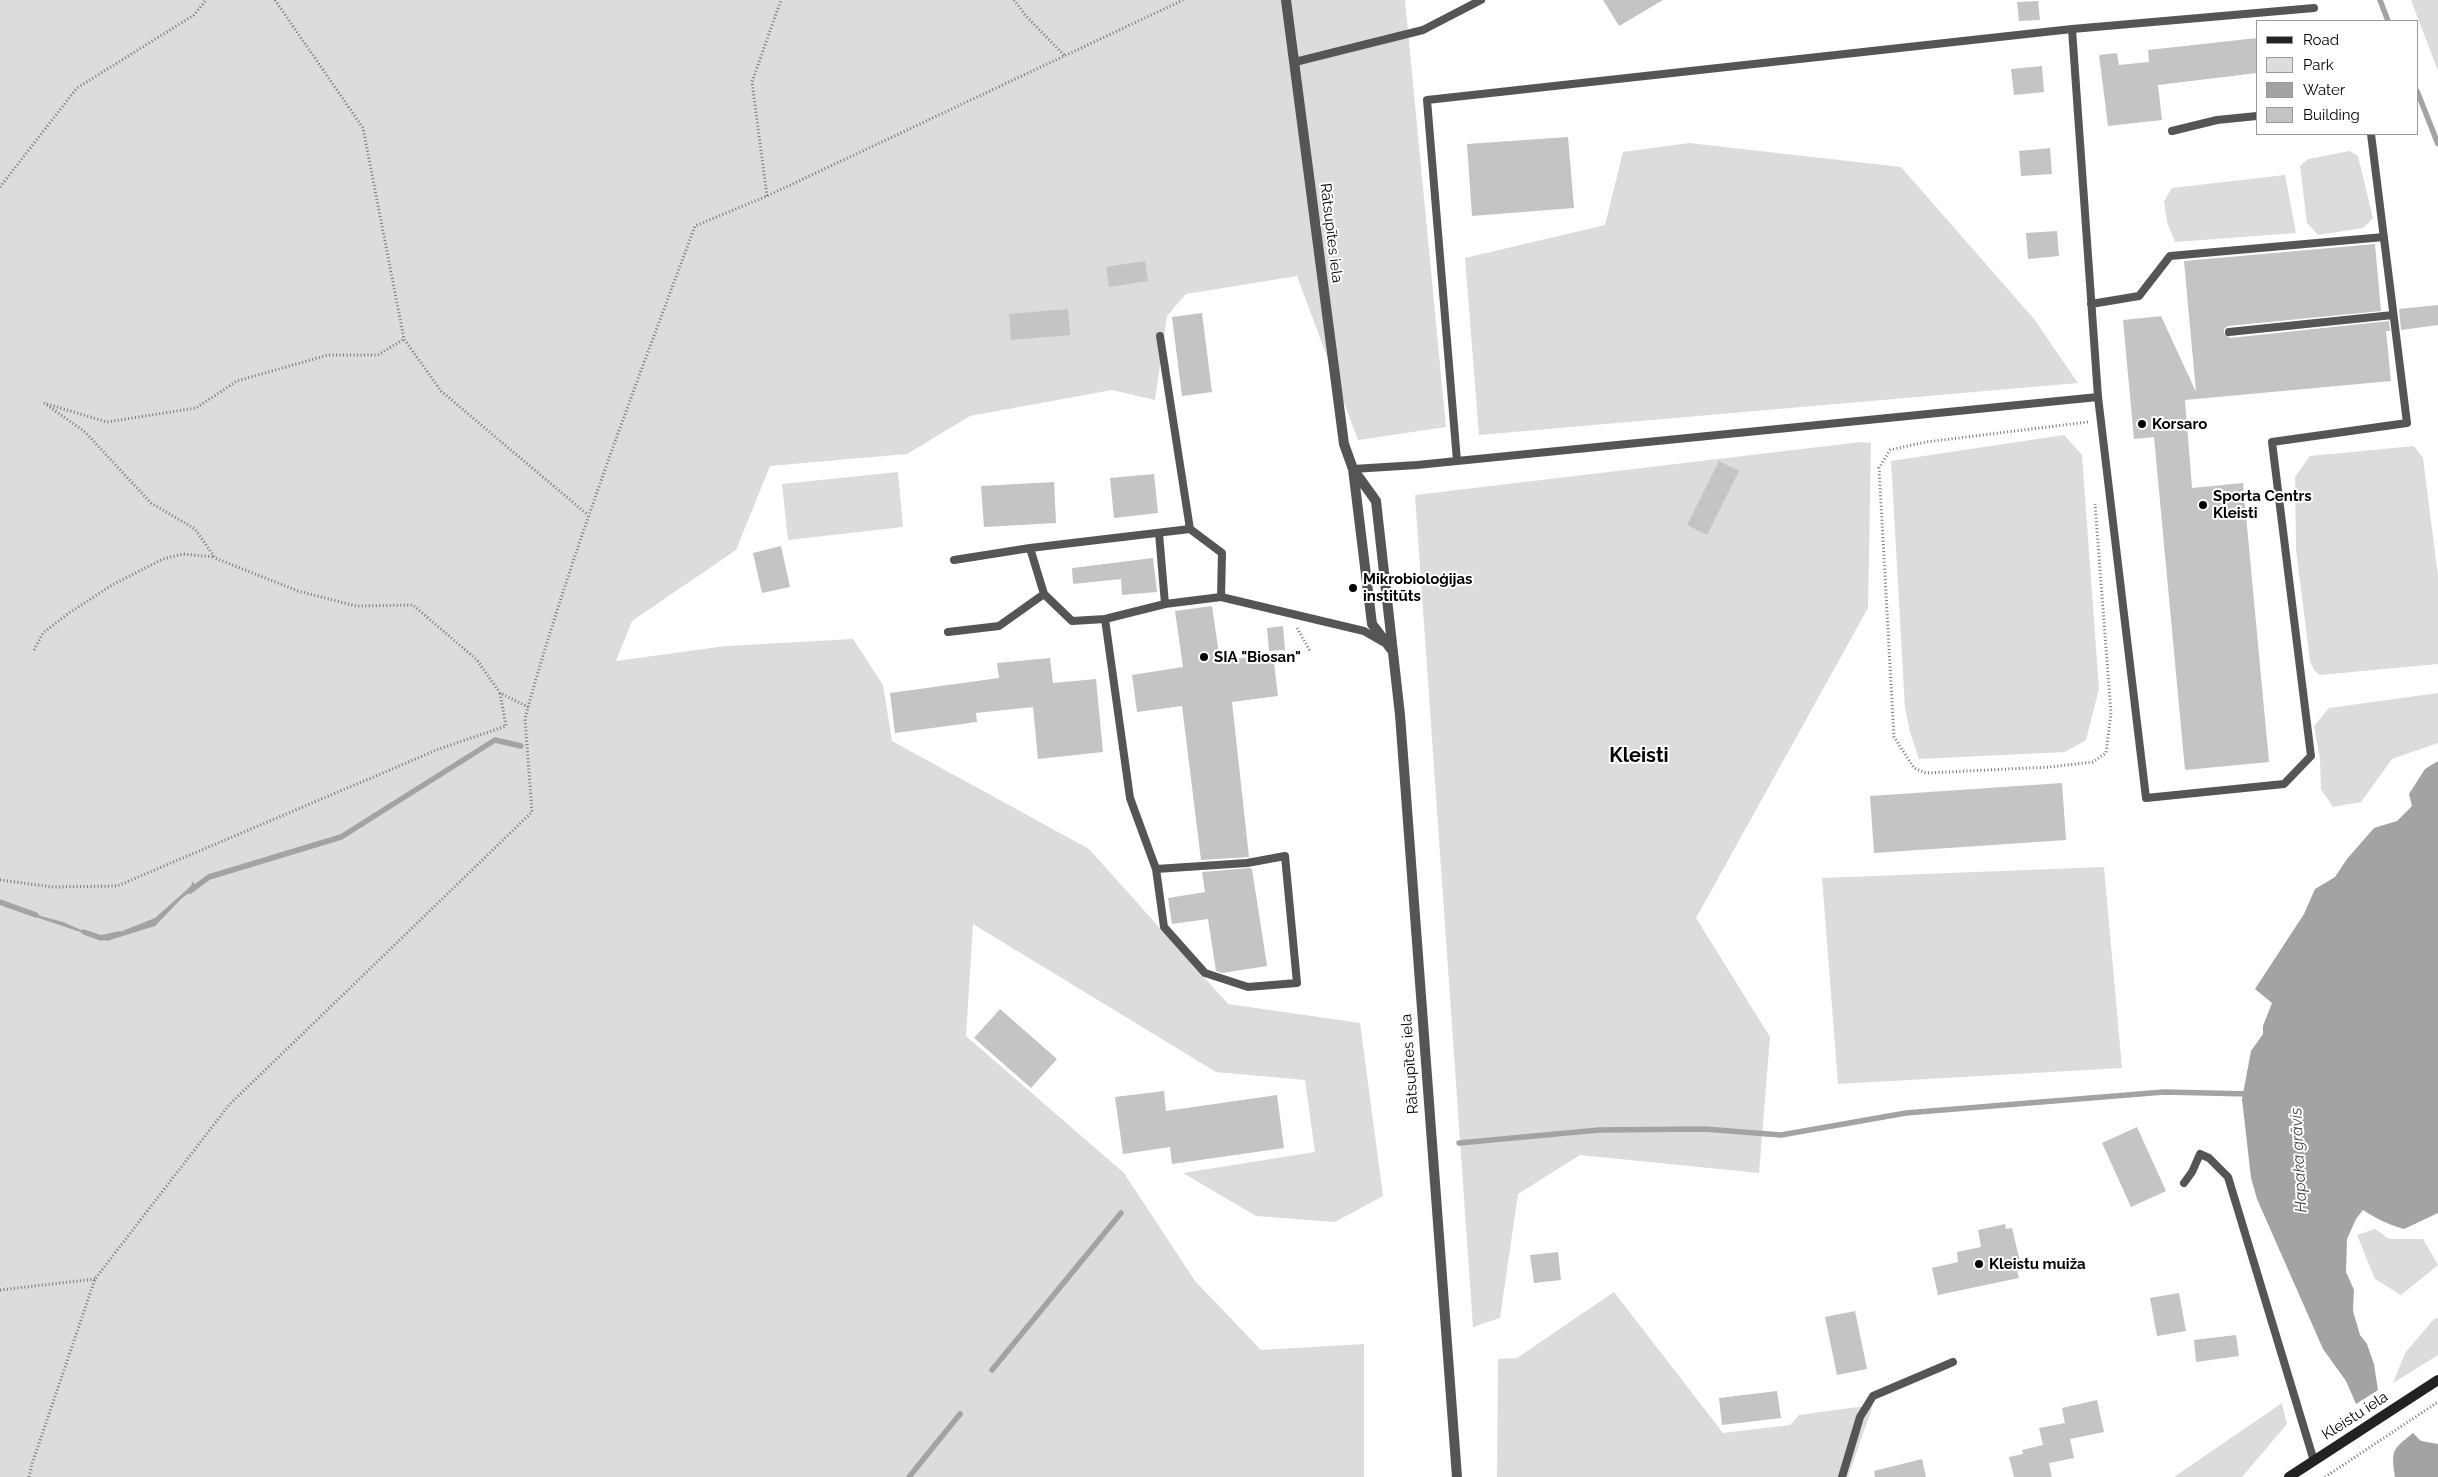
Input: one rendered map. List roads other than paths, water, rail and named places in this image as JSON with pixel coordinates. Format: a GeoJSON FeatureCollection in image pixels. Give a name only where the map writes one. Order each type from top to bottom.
{"type":"FeatureCollection","features":[{"type":"Feature","properties":{"kind":"main road","name":"Kleistu iela"},"geometry":{"type":"LineString","coordinates":[[2289,1477],[2438,1380]]}},
{"type":"Feature","properties":{"kind":"street","name":"Rātsupītes iela"},"geometry":{"type":"LineString","coordinates":[[1286,0],[1344,444],[1353,469],[1372,624],[1392,650]]}},
{"type":"Feature","properties":{"kind":"street","name":"Rātsupītes iela"},"geometry":{"type":"LineString","coordinates":[[1353,469],[1376,500],[1400,715],[1457,1477]]}},
{"type":"Feature","properties":{"kind":"lane"},"geometry":{"type":"LineString","coordinates":[[1295,62],[1423,30],[1481,0]]}},
{"type":"Feature","properties":{"kind":"lane"},"geometry":{"type":"LineString","coordinates":[[1458,461],[1427,100],[2072,30],[2314,8]]}},
{"type":"Feature","properties":{"kind":"lane"},"geometry":{"type":"LineString","coordinates":[[2072,30],[2098,397],[2146,798],[2284,784],[2311,756],[2272,442],[2406,423],[2371,135]]}},
{"type":"Feature","properties":{"kind":"lane"},"geometry":{"type":"LineString","coordinates":[[2172,131],[2217,120],[2256,116]]}},
{"type":"Feature","properties":{"kind":"lane"},"geometry":{"type":"LineString","coordinates":[[2092,304],[2139,296],[2170,256],[2384,237]]}},
{"type":"Feature","properties":{"kind":"lane"},"geometry":{"type":"LineString","coordinates":[[2229,332],[2393,315]]}},
{"type":"Feature","properties":{"kind":"lane"},"geometry":{"type":"LineString","coordinates":[[1160,336],[1190,529]]}},
{"type":"Feature","properties":{"kind":"lane"},"geometry":{"type":"LineString","coordinates":[[1353,469],[1458,461],[2098,397]]}},
{"type":"Feature","properties":{"kind":"lane"},"geometry":{"type":"LineString","coordinates":[[954,560],[1030,548],[1190,529],[1222,553],[1221,597]]}},
{"type":"Feature","properties":{"kind":"lane"},"geometry":{"type":"LineString","coordinates":[[1159,533],[1165,604]]}},
{"type":"Feature","properties":{"kind":"lane"},"geometry":{"type":"LineString","coordinates":[[1030,548],[1044,594],[1072,621],[1105,620],[1165,604],[1221,597],[1364,631],[1378,638],[1392,650]]}},
{"type":"Feature","properties":{"kind":"lane"},"geometry":{"type":"LineString","coordinates":[[948,632],[999,626],[1044,594]]}},
{"type":"Feature","properties":{"kind":"lane"},"geometry":{"type":"LineString","coordinates":[[1105,620],[1130,798],[1156,869],[1164,927],[1205,972],[1248,986],[1297,983],[1285,856],[1247,862],[1156,869]]}},
{"type":"Feature","properties":{"kind":"lane"},"geometry":{"type":"LineString","coordinates":[[2184,1183],[2192,1172],[2200,1154],[2209,1158],[2228,1177],[2314,1460]]}},
{"type":"Feature","properties":{"kind":"lane"},"geometry":{"type":"LineString","coordinates":[[1842,1477],[1860,1417],[1873,1396],[1953,1362]]}},
{"type":"Feature","properties":{"kind":"water","name":"Hapaka grāvis"},"geometry":{"type":"Polygon","coordinates":[[[2438,761],[2438,1213],[2404,1229],[2382,1221],[2363,1210],[2356,1219],[2347,1239],[2346,1272],[2354,1290],[2353,1311],[2360,1335],[2367,1344],[2374,1364],[2378,1390],[2356,1404],[2346,1381],[2323,1349],[2257,1199],[2251,1178],[2242,1099],[2251,1051],[2263,1034],[2263,1026],[2272,1003],[2255,989],[2304,914],[2315,889],[2335,877],[2347,859],[2374,828],[2397,821],[2412,806],[2409,794],[2425,769],[2438,761]]]}},
{"type":"Feature","properties":{"kind":"water"},"geometry":{"type":"Polygon","coordinates":[[[193,881],[196,888],[182,898],[155,926],[107,941],[0,905],[63,922],[102,939],[155,918],[191,886],[193,881]]]}},
{"type":"Feature","properties":{"kind":"water"},"geometry":{"type":"Polygon","coordinates":[[[2413,1433],[2421,1441],[2438,1444],[2438,1477],[2395,1477],[2393,1456],[2395,1451],[2413,1433]]]}},
{"type":"Feature","properties":{"kind":"waterway"},"geometry":{"type":"LineString","coordinates":[[2380,0],[2388,20]]}},
{"type":"Feature","properties":{"kind":"waterway"},"geometry":{"type":"LineString","coordinates":[[2418,94],[2438,144]]}},
{"type":"Feature","properties":{"kind":"waterway"},"geometry":{"type":"LineString","coordinates":[[190,891],[209,877],[341,837],[495,740],[521,746]]}},
{"type":"Feature","properties":{"kind":"waterway"},"geometry":{"type":"LineString","coordinates":[[0,902],[36,915]]}},
{"type":"Feature","properties":{"kind":"waterway"},"geometry":{"type":"LineString","coordinates":[[84,932],[101,938],[119,934]]}},
{"type":"Feature","properties":{"kind":"waterway"},"geometry":{"type":"LineString","coordinates":[[1459,1143],[1599,1130],[1704,1129],[1781,1135],[1906,1113],[2164,1092],[2250,1094]]}},
{"type":"Feature","properties":{"kind":"waterway"},"geometry":{"type":"LineString","coordinates":[[992,1370],[1121,1213]]}},
{"type":"Feature","properties":{"kind":"waterway"},"geometry":{"type":"LineString","coordinates":[[909,1477],[960,1414]]}},
{"type":"Feature","properties":{"kind":"place","name":"Korsaro"},"geometry":{"type":"Point","coordinates":[2142,424]}},
{"type":"Feature","properties":{"kind":"place","name":"Sporta Centrs Kleisti"},"geometry":{"type":"Point","coordinates":[2203,505]}},
{"type":"Feature","properties":{"kind":"place","name":"Mikrobioloģijas institūts"},"geometry":{"type":"Point","coordinates":[1353,588]}},
{"type":"Feature","properties":{"kind":"place","name":"SIA \"Biosan\""},"geometry":{"type":"Point","coordinates":[1204,657]}},
{"type":"Feature","properties":{"kind":"place","name":"Kleistu muiža"},"geometry":{"type":"Point","coordinates":[1979,1264]}},
{"type":"Feature","properties":{"kind":"district","name":"Kleisti"},"geometry":{"type":"Point","coordinates":[1639,756]}}]}
